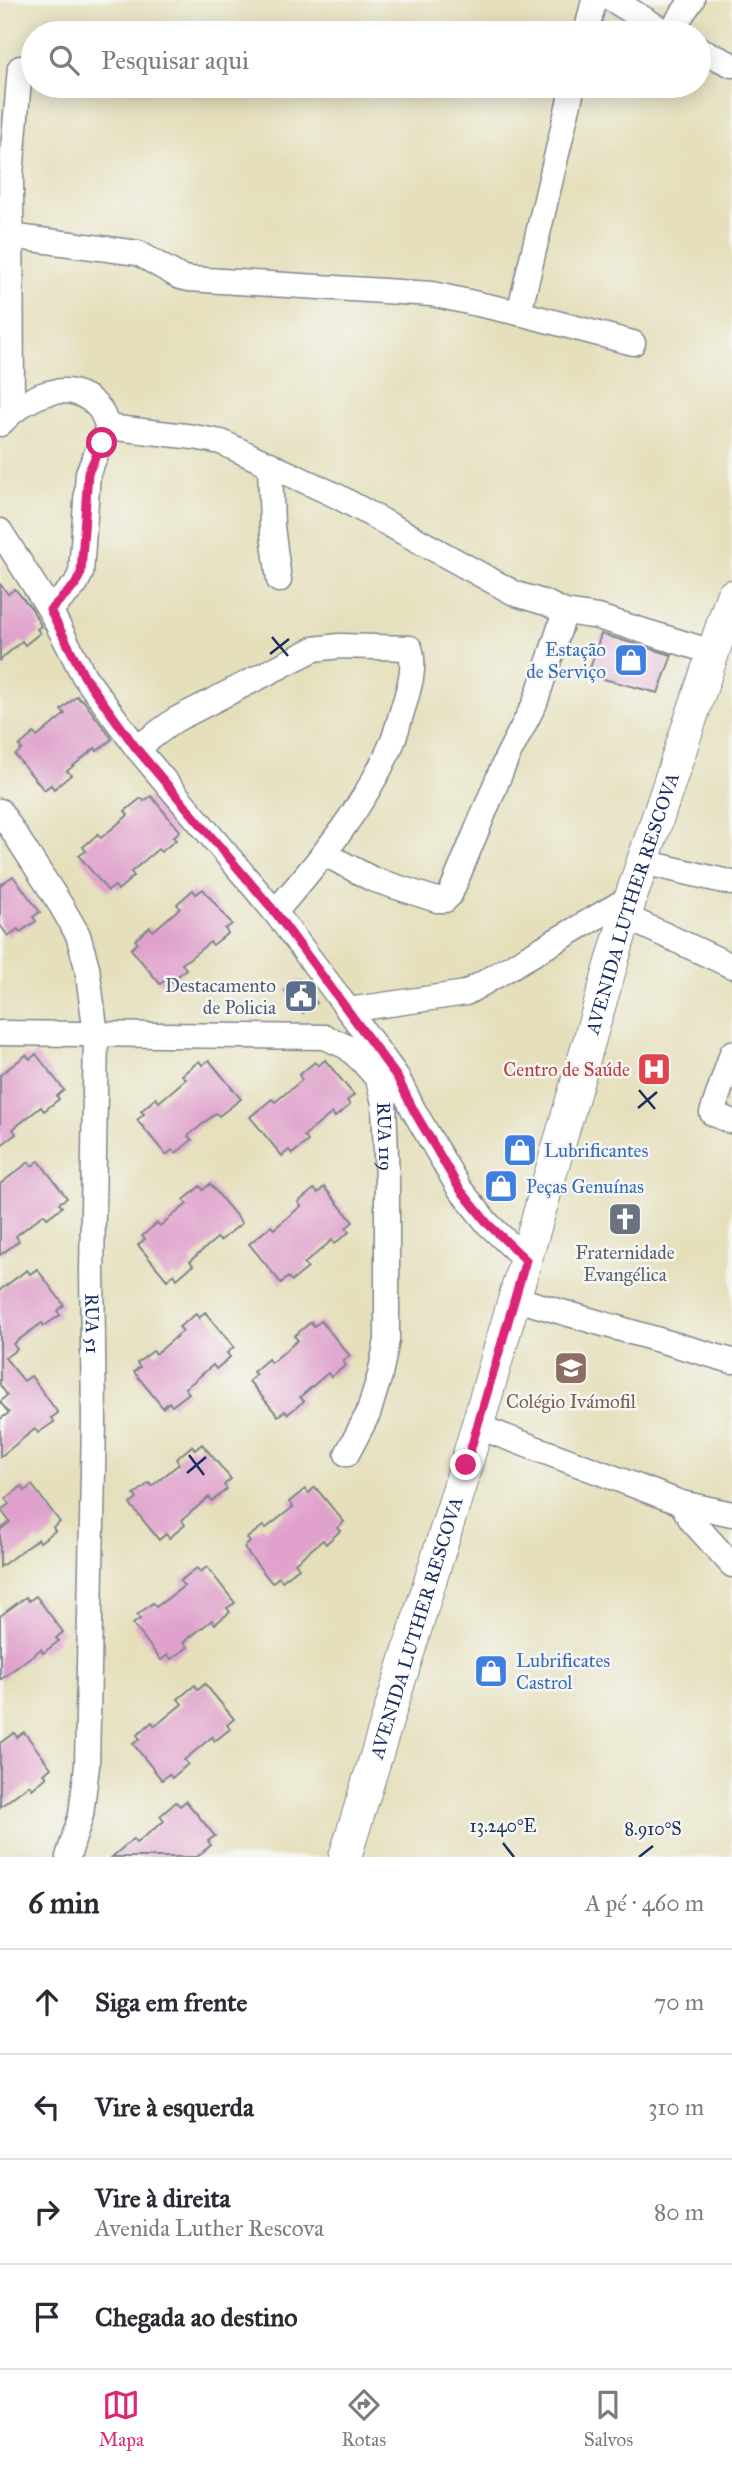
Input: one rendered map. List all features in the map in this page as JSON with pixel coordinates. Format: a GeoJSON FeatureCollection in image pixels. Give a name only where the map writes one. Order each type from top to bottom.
{"type":"FeatureCollection","features":[{"type":"Feature","properties":{"kind":"main road","name":"AVENIDA LUTHER RESCOVA"},"geometry":{"type":"LineString","coordinates":[[363,1857],[527,1302],[635,910],[656,864],[722,646],[732,596]]}},
{"type":"Feature","properties":{"kind":"main road","name":"AVENIDA LUTHER RESCOVA"},"geometry":{"type":"LineString","coordinates":[[345,1857],[526,1260],[635,910],[722,646]]}},
{"type":"Feature","properties":{"kind":"street"},"geometry":{"type":"LineString","coordinates":[[589,21],[594,0]]}},
{"type":"Feature","properties":{"kind":"street"},"geometry":{"type":"LineString","coordinates":[[613,0],[648,21]]}},
{"type":"Feature","properties":{"kind":"street"},"geometry":{"type":"LineString","coordinates":[[677,21],[692,0]]}},
{"type":"Feature","properties":{"kind":"street"},"geometry":{"type":"LineString","coordinates":[[711,55],[732,65]]}},
{"type":"Feature","properties":{"kind":"street"},"geometry":{"type":"LineString","coordinates":[[6,417],[11,175],[20,68]]}},
{"type":"Feature","properties":{"kind":"street"},"geometry":{"type":"LineString","coordinates":[[519,313],[570,98]]}},
{"type":"Feature","properties":{"kind":"street"},"geometry":{"type":"LineString","coordinates":[[10,236],[138,253],[180,277],[189,279],[432,294],[519,313],[633,343]]}},
{"type":"Feature","properties":{"kind":"street"},"geometry":{"type":"LineString","coordinates":[[6,417],[37,396],[58,391],[88,398],[100,409],[108,428],[88,473],[81,573],[75,585],[50,610]]}},
{"type":"Feature","properties":{"kind":"street"},"geometry":{"type":"LineString","coordinates":[[108,428],[221,442],[337,496],[516,594],[565,612],[722,646]]}},
{"type":"Feature","properties":{"kind":"street"},"geometry":{"type":"LineString","coordinates":[[270,464],[272,526],[279,580]]}},
{"type":"Feature","properties":{"kind":"street"},"geometry":{"type":"LineString","coordinates":[[0,531],[50,610],[84,676],[136,748],[275,912],[348,1010],[397,1077],[459,1188],[488,1224],[526,1260]]}},
{"type":"Feature","properties":{"kind":"street"},"geometry":{"type":"LineString","coordinates":[[325,854],[372,879],[438,900],[445,900],[450,895],[507,757],[534,703],[565,612]]}},
{"type":"Feature","properties":{"kind":"street"},"geometry":{"type":"LineString","coordinates":[[136,748],[175,720],[314,649],[351,646],[410,648],[410,684],[393,741],[367,790],[325,854],[275,912]]}},
{"type":"Feature","properties":{"kind":"street","name":"RUA 51"},"geometry":{"type":"LineString","coordinates":[[0,811],[78,935],[87,967],[96,1034],[92,1271],[94,1421],[87,1766],[81,1815],[68,1857]]}},
{"type":"Feature","properties":{"kind":"street"},"geometry":{"type":"LineString","coordinates":[[656,864],[732,883]]}},
{"type":"Feature","properties":{"kind":"street"},"geometry":{"type":"LineString","coordinates":[[348,1010],[466,993],[635,910],[732,966]]}},
{"type":"Feature","properties":{"kind":"street","name":"RUA 119"},"geometry":{"type":"LineString","coordinates":[[0,1033],[325,1037],[346,1047],[378,1079],[384,1103],[387,1168],[387,1340],[368,1414],[347,1454]]}},
{"type":"Feature","properties":{"kind":"street"},"geometry":{"type":"LineString","coordinates":[[730,1121],[712,1114],[732,1053]]}},
{"type":"Feature","properties":{"kind":"street"},"geometry":{"type":"LineString","coordinates":[[527,1302],[732,1361]]}},
{"type":"Feature","properties":{"kind":"street"},"geometry":{"type":"LineString","coordinates":[[487,1430],[681,1503],[732,1514]]}},
{"type":"Feature","properties":{"kind":"street"},"geometry":{"type":"LineString","coordinates":[[681,1503],[692,1521],[732,1565]]}},
{"type":"Feature","properties":{"kind":"building"},"geometry":{"type":"Polygon","coordinates":[[[0,584],[8,594],[15,589],[32,609],[41,626],[37,629],[40,633],[25,645],[22,641],[0,660],[0,584]]]}},
{"type":"Feature","properties":{"kind":"building","name":"Estação de Serviço"},"geometry":{"type":"Polygon","coordinates":[[[601,634],[672,655],[658,693],[588,675],[601,634]]]}},
{"type":"Feature","properties":{"kind":"building"},"geometry":{"type":"Polygon","coordinates":[[[77,696],[112,739],[97,751],[95,748],[67,771],[71,775],[54,789],[51,785],[44,790],[15,755],[22,749],[19,746],[34,733],[37,737],[65,714],[61,710],[77,696]]]}},
{"type":"Feature","properties":{"kind":"building"},"geometry":{"type":"Polygon","coordinates":[[[151,796],[180,831],[173,837],[176,840],[161,852],[158,849],[131,872],[134,876],[118,890],[115,886],[108,891],[79,856],[86,851],[83,847],[98,834],[101,838],[128,815],[125,811],[141,798],[144,801],[151,796]]]}},
{"type":"Feature","properties":{"kind":"building"},"geometry":{"type":"Polygon","coordinates":[[[13,876],[40,912],[33,917],[36,921],[20,932],[18,929],[8,936],[0,925],[0,885],[13,876]]]}},
{"type":"Feature","properties":{"kind":"building"},"geometry":{"type":"Polygon","coordinates":[[[203,889],[232,924],[225,929],[228,933],[213,945],[210,942],[182,964],[186,969],[170,983],[167,979],[160,984],[131,949],[138,943],[135,940],[150,927],[153,931],[180,908],[177,904],[193,890],[196,894],[203,889]]]}},
{"type":"Feature","properties":{"kind":"building","name":"Destacamento de Policia"},"geometry":{"type":"Polygon","coordinates":[[[299,979],[317,1003],[303,1013],[285,990],[299,979]]]}},
{"type":"Feature","properties":{"kind":"building"},"geometry":{"type":"Polygon","coordinates":[[[36,1054],[64,1090],[57,1096],[59,1099],[44,1111],[41,1107],[13,1129],[16,1134],[0,1146],[0,1075],[26,1055],[30,1059],[36,1054]]]}},
{"type":"Feature","properties":{"kind":"building"},"geometry":{"type":"Polygon","coordinates":[[[209,1060],[241,1099],[219,1116],[216,1113],[188,1136],[192,1140],[176,1153],[172,1150],[166,1155],[137,1120],[144,1114],[141,1111],[156,1098],[159,1102],[186,1079],[182,1075],[199,1061],[202,1065],[209,1060]]]}},
{"type":"Feature","properties":{"kind":"building"},"geometry":{"type":"Polygon","coordinates":[[[325,1060],[354,1095],[347,1101],[350,1105],[335,1117],[332,1113],[304,1136],[308,1141],[292,1154],[289,1150],[282,1156],[250,1117],[272,1099],[275,1102],[302,1080],[299,1075],[315,1062],[318,1066],[325,1060]]]}},
{"type":"Feature","properties":{"kind":"building"},"geometry":{"type":"Polygon","coordinates":[[[39,1161],[67,1198],[59,1203],[62,1207],[47,1218],[44,1214],[16,1236],[19,1241],[0,1255],[0,1184],[29,1162],[32,1166],[39,1161]]]}},
{"type":"Feature","properties":{"kind":"building"},"geometry":{"type":"Polygon","coordinates":[[[210,1184],[242,1223],[220,1241],[217,1238],[190,1261],[193,1265],[177,1279],[174,1274],[167,1280],[138,1245],[145,1239],[142,1236],[157,1223],[160,1226],[187,1204],[184,1200],[200,1186],[203,1190],[210,1184]]]}},
{"type":"Feature","properties":{"kind":"building"},"geometry":{"type":"Polygon","coordinates":[[[324,1187],[353,1222],[346,1228],[349,1232],[334,1244],[332,1240],[304,1264],[308,1268],[292,1281],[288,1277],[281,1283],[249,1244],[271,1226],[274,1229],[301,1206],[298,1202],[314,1189],[318,1193],[324,1187]]]}},
{"type":"Feature","properties":{"kind":"building"},"geometry":{"type":"Polygon","coordinates":[[[37,1269],[64,1305],[57,1311],[60,1315],[44,1326],[42,1323],[13,1344],[17,1349],[5,1358],[24,1381],[31,1376],[58,1413],[51,1418],[54,1422],[38,1433],[35,1429],[0,1457],[0,1419],[9,1413],[0,1402],[7,1395],[0,1385],[0,1290],[27,1270],[30,1274],[37,1269]]]}},
{"type":"Feature","properties":{"kind":"building"},"geometry":{"type":"Polygon","coordinates":[[[205,1312],[234,1347],[227,1353],[230,1357],[216,1369],[213,1365],[185,1388],[189,1393],[172,1406],[169,1402],[163,1408],[134,1372],[140,1367],[137,1363],[153,1351],[156,1354],[183,1331],[179,1327],[196,1314],[199,1318],[205,1312]]]}},
{"type":"Feature","properties":{"kind":"building"},"geometry":{"type":"Polygon","coordinates":[[[321,1321],[350,1356],[343,1361],[346,1365],[331,1377],[328,1373],[300,1397],[304,1401],[288,1414],[285,1411],[278,1416],[249,1381],[256,1375],[253,1372],[268,1359],[271,1363],[298,1340],[294,1336],[311,1322],[314,1326],[321,1321]]]}},
{"type":"Feature","properties":{"kind":"building"},"geometry":{"type":"Polygon","coordinates":[[[202,1444],[231,1479],[224,1485],[227,1489],[212,1501],[209,1497],[182,1520],[185,1525],[169,1538],[166,1534],[159,1540],[130,1504],[137,1499],[134,1495],[149,1483],[152,1486],[179,1464],[176,1459],[192,1446],[195,1450],[202,1444]]]}},
{"type":"Feature","properties":{"kind":"building"},"geometry":{"type":"Polygon","coordinates":[[[32,1485],[60,1522],[53,1527],[55,1531],[40,1542],[38,1539],[0,1567],[0,1530],[10,1522],[1,1510],[9,1504],[6,1499],[22,1486],[25,1491],[32,1485]]]}},
{"type":"Feature","properties":{"kind":"building"},"geometry":{"type":"Polygon","coordinates":[[[315,1487],[344,1522],[337,1528],[340,1531],[326,1544],[323,1540],[295,1563],[299,1568],[282,1581],[279,1577],[272,1583],[244,1548],[250,1542],[247,1538],[263,1526],[265,1529],[293,1507],[289,1502],[305,1489],[309,1493],[315,1487]]]}},
{"type":"Feature","properties":{"kind":"building"},"geometry":{"type":"Polygon","coordinates":[[[207,1567],[235,1603],[227,1608],[230,1612],[215,1624],[212,1620],[184,1642],[188,1647],[171,1659],[168,1655],[161,1660],[133,1624],[140,1619],[137,1615],[153,1603],[156,1607],[184,1586],[180,1581],[197,1568],[200,1572],[207,1567]]]}},
{"type":"Feature","properties":{"kind":"building"},"geometry":{"type":"Polygon","coordinates":[[[36,1596],[63,1632],[56,1638],[59,1641],[43,1653],[41,1649],[0,1680],[0,1616],[26,1597],[29,1601],[36,1596]]]}},
{"type":"Feature","properties":{"kind":"building"},"geometry":{"type":"Polygon","coordinates":[[[205,1684],[234,1719],[227,1725],[230,1729],[215,1741],[212,1737],[184,1760],[188,1764],[172,1778],[169,1774],[162,1780],[133,1744],[140,1739],[137,1735],[152,1722],[155,1726],[182,1704],[178,1699],[195,1685],[198,1690],[205,1684]]]}},
{"type":"Feature","properties":{"kind":"building"},"geometry":{"type":"Polygon","coordinates":[[[24,1732],[51,1768],[44,1774],[47,1777],[32,1789],[29,1785],[0,1807],[0,1743],[14,1733],[17,1737],[24,1732]]]}},
{"type":"Feature","properties":{"kind":"building"},"geometry":{"type":"Polygon","coordinates":[[[186,1801],[215,1836],[208,1841],[211,1845],[197,1857],[112,1857],[133,1839],[136,1843],[164,1821],[160,1816],[176,1802],[180,1806],[186,1801]]]}},
{"type":"Feature","properties":{"kind":"place","name":"Estação de Serviço"},"geometry":{"type":"Point","coordinates":[631,660]}},
{"type":"Feature","properties":{"kind":"place","name":"Destacamento de Policia"},"geometry":{"type":"Point","coordinates":[301,996]}},
{"type":"Feature","properties":{"kind":"place","name":"Centro de Saúde"},"geometry":{"type":"Point","coordinates":[654,1069]}},
{"type":"Feature","properties":{"kind":"place","name":"Lubrificantes"},"geometry":{"type":"Point","coordinates":[520,1150]}},
{"type":"Feature","properties":{"kind":"place","name":"Peças Genuínas"},"geometry":{"type":"Point","coordinates":[501,1186]}},
{"type":"Feature","properties":{"kind":"place","name":"Fraternidade Evangélica"},"geometry":{"type":"Point","coordinates":[625,1219]}},
{"type":"Feature","properties":{"kind":"place","name":"Colégio Ivámofil"},"geometry":{"type":"Point","coordinates":[571,1368]}},
{"type":"Feature","properties":{"kind":"place","name":"Lubrificates Castrol"},"geometry":{"type":"Point","coordinates":[491,1671]}},
{"type":"Feature","properties":{"kind":"route"},"geometry":{"type":"LineString","coordinates":[[102,443],[88,473],[81,573],[75,585],[50,610],[64,641],[84,676],[136,748],[275,912],[397,1077],[439,1157],[459,1188],[488,1224],[526,1260],[466,1465]]}}]}
